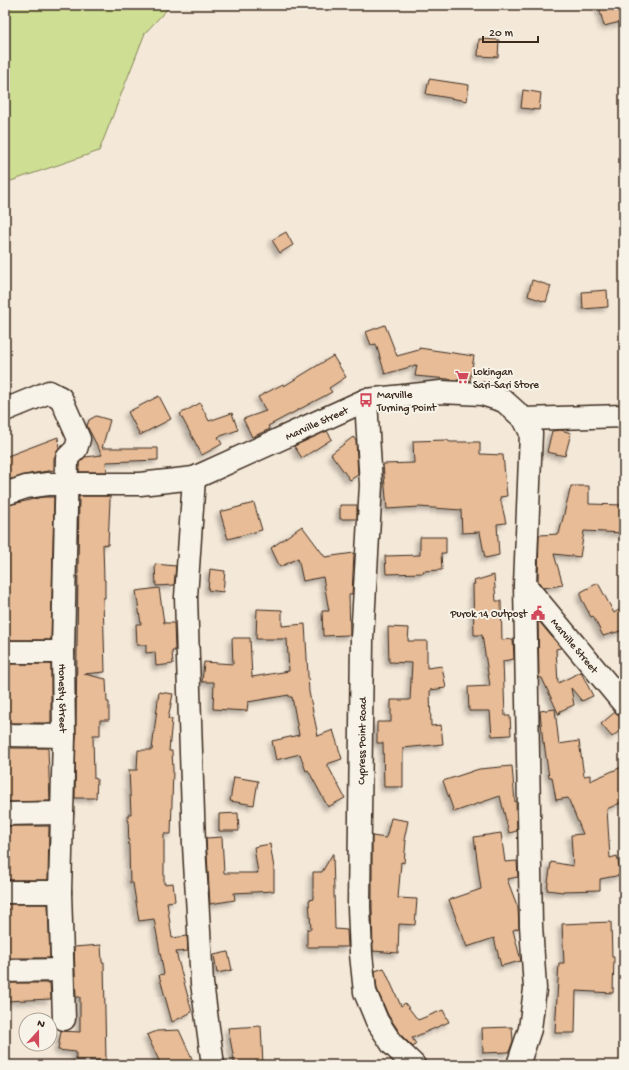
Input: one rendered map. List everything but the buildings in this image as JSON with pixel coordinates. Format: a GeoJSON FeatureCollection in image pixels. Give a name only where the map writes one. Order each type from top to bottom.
{"type":"FeatureCollection","features":[{"type":"Feature","properties":{"kind":"street","name":"Honesty Street"},"geometry":{"type":"LineString","coordinates":[[5,410],[49,392],[61,398],[79,439],[76,449],[67,458],[57,483],[63,652],[64,736],[60,892],[64,1019]]}},
{"type":"Feature","properties":{"kind":"street","name":"Marville Street"},"geometry":{"type":"LineString","coordinates":[[5,494],[26,487],[57,483],[140,484],[194,478],[366,400],[441,392],[482,394],[504,401],[524,419],[531,433],[525,585],[624,704]]}},
{"type":"Feature","properties":{"kind":"street","name":"Cypress Point Road"},"geometry":{"type":"LineString","coordinates":[[366,400],[371,485],[362,639],[359,899],[361,954],[365,992],[377,1021],[392,1044],[414,1065]]}},
{"type":"Feature","properties":{"kind":"street"},"geometry":{"type":"LineString","coordinates":[[524,419],[624,416]]}},
{"type":"Feature","properties":{"kind":"street"},"geometry":{"type":"LineString","coordinates":[[194,478],[186,597],[194,845],[202,984],[213,1065]]}},
{"type":"Feature","properties":{"kind":"street"},"geometry":{"type":"LineString","coordinates":[[518,1065],[530,1030],[535,989],[531,925],[525,585]]}},
{"type":"Feature","properties":{"kind":"street"},"geometry":{"type":"LineString","coordinates":[[5,652],[63,652]]}},
{"type":"Feature","properties":{"kind":"street"},"geometry":{"type":"LineString","coordinates":[[5,735],[64,736]]}},
{"type":"Feature","properties":{"kind":"street"},"geometry":{"type":"LineString","coordinates":[[5,814],[62,813]]}},
{"type":"Feature","properties":{"kind":"street"},"geometry":{"type":"LineString","coordinates":[[5,892],[60,892]]}},
{"type":"Feature","properties":{"kind":"street"},"geometry":{"type":"LineString","coordinates":[[5,971],[62,970]]}},
{"type":"Feature","properties":{"kind":"green space"},"geometry":{"type":"Polygon","coordinates":[[[5,5],[171,5],[145,33],[99,151],[5,183],[5,5]]]}},
{"type":"Feature","properties":{"kind":"place","name":"Lokingan Sari-Sari Store"},"geometry":{"type":"Point","coordinates":[462,377]}},
{"type":"Feature","properties":{"kind":"place","name":"Marville Turning Point"},"geometry":{"type":"Point","coordinates":[366,400]}},
{"type":"Feature","properties":{"kind":"place","name":"Purok 14 Outpost"},"geometry":{"type":"Point","coordinates":[538,613]}}]}
